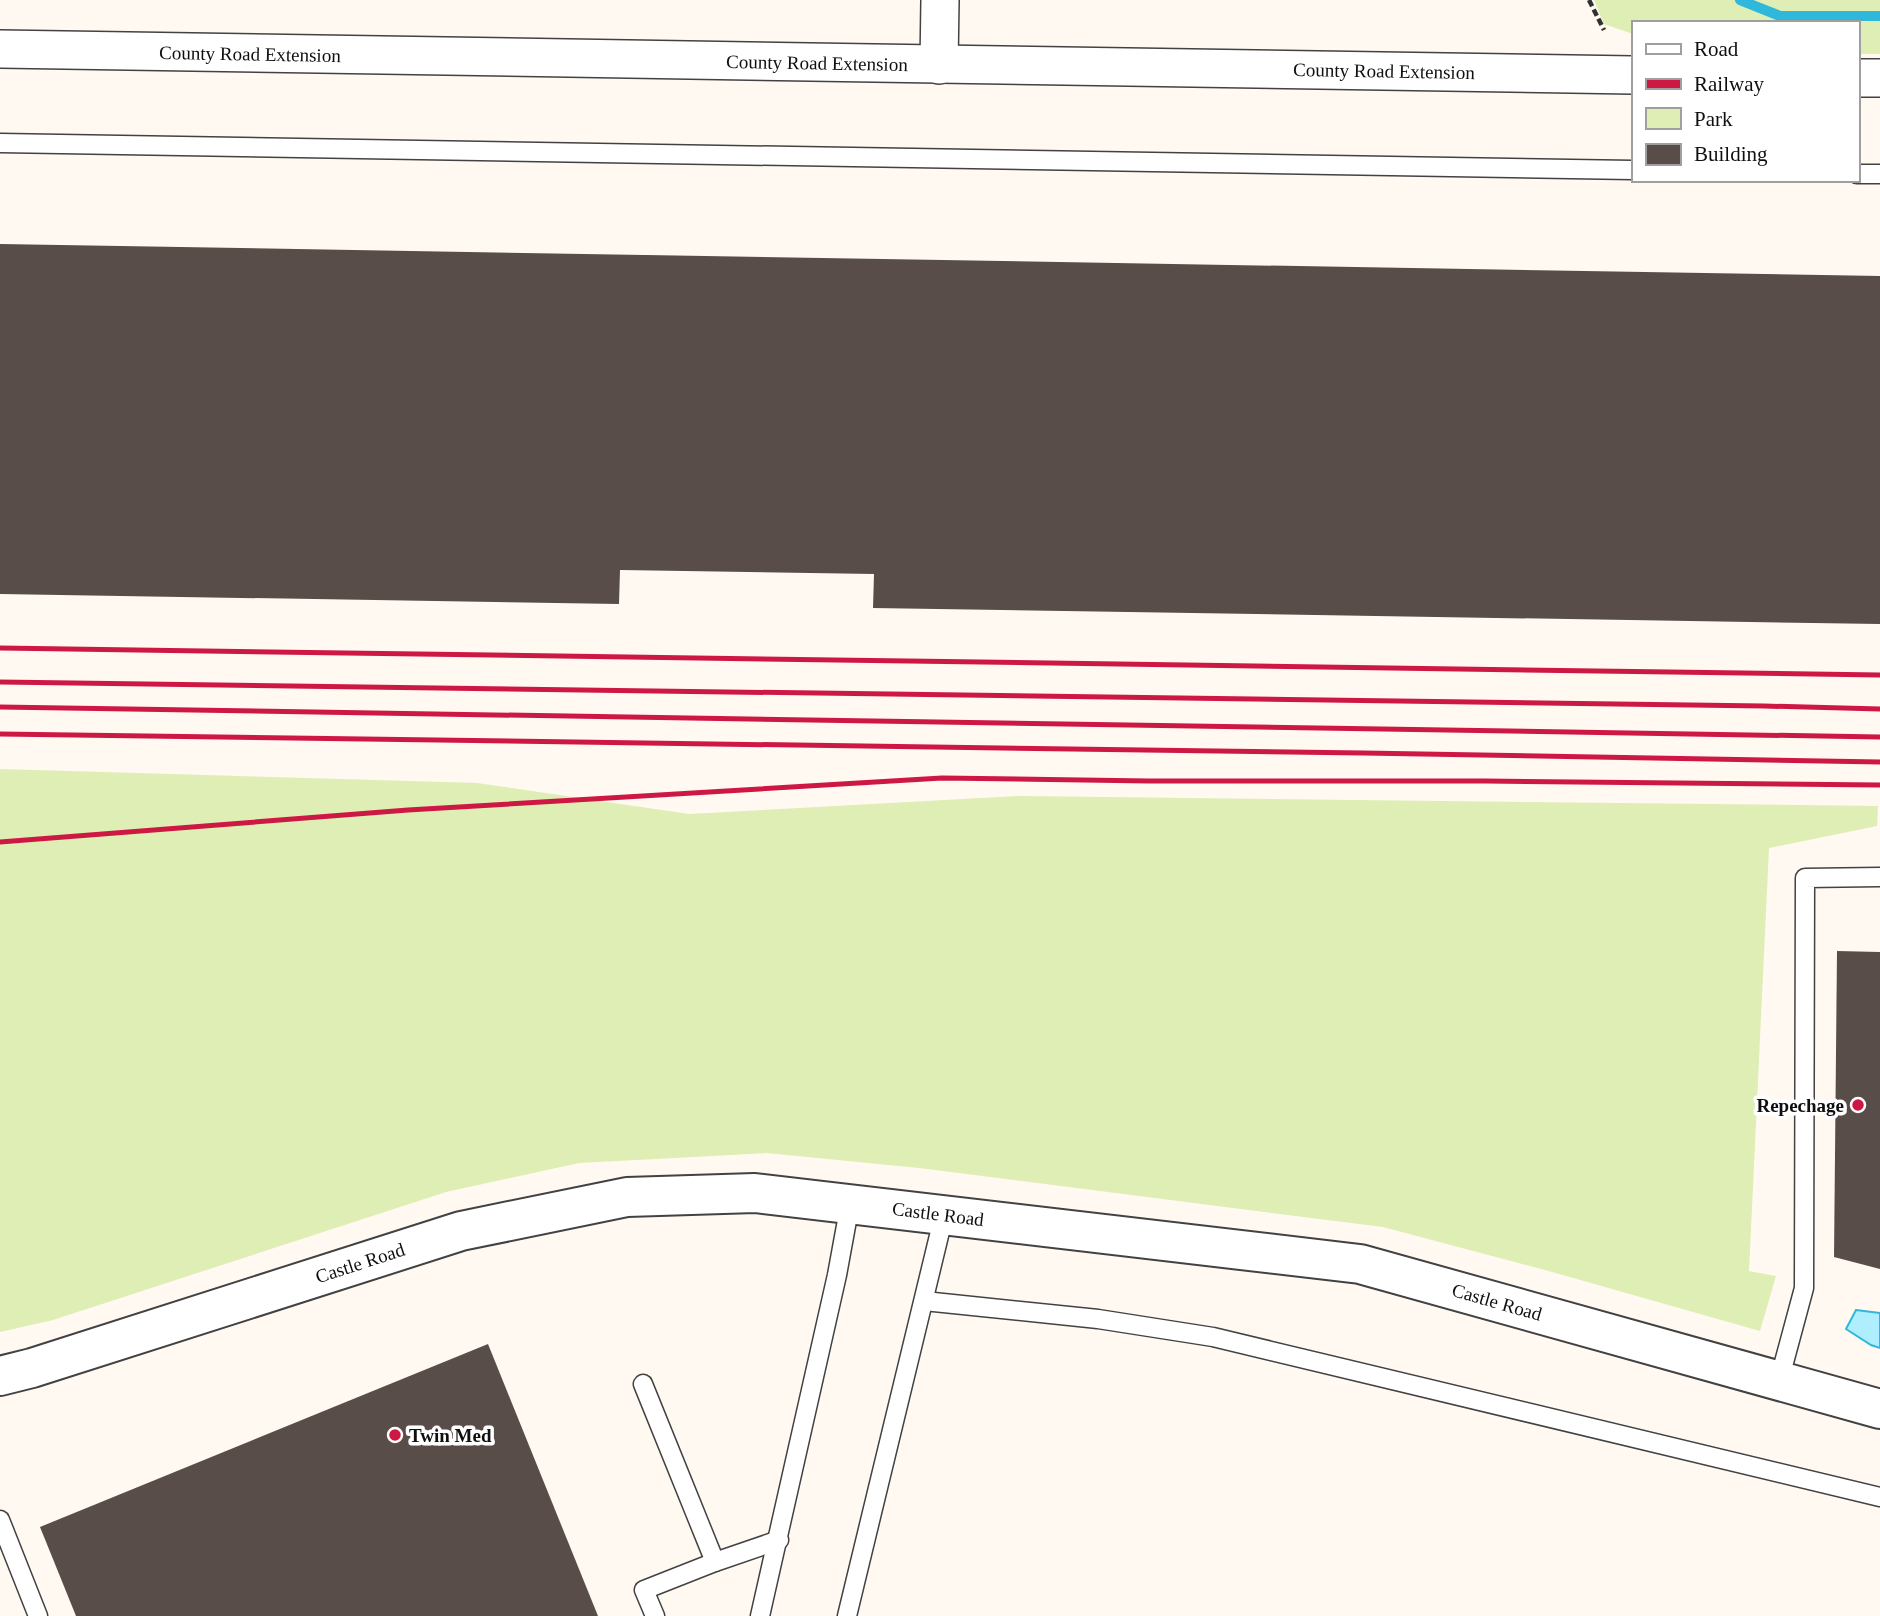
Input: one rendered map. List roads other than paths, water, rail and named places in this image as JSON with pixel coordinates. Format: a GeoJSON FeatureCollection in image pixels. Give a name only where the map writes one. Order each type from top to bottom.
{"type":"FeatureCollection","features":[{"type":"Feature","properties":{"kind":"street"},"geometry":{"type":"LineString","coordinates":[[939,65],[940,0]]}},
{"type":"Feature","properties":{"kind":"street","name":"County Road Extension"},"geometry":{"type":"LineString","coordinates":[[0,50],[1632,75]]}},
{"type":"Feature","properties":{"kind":"street"},"geometry":{"type":"LineString","coordinates":[[1859,78],[1880,78]]}},
{"type":"Feature","properties":{"kind":"street","name":"Castle Road"},"geometry":{"type":"LineString","coordinates":[[0,1376],[461,1231],[627,1197],[755,1193],[1360,1264],[1880,1409]]}},
{"type":"Feature","properties":{"kind":"lane"},"geometry":{"type":"LineString","coordinates":[[0,143],[1632,170]]}},
{"type":"Feature","properties":{"kind":"lane"},"geometry":{"type":"LineString","coordinates":[[1859,174],[1880,174]]}},
{"type":"Feature","properties":{"kind":"lane"},"geometry":{"type":"LineString","coordinates":[[1779,1381],[1804,1288],[1805,878],[1880,877]]}},
{"type":"Feature","properties":{"kind":"lane"},"geometry":{"type":"LineString","coordinates":[[760,1616],[837,1275],[850,1204]]}},
{"type":"Feature","properties":{"kind":"lane"},"geometry":{"type":"LineString","coordinates":[[847,1616],[944,1215]]}},
{"type":"Feature","properties":{"kind":"lane"},"geometry":{"type":"LineString","coordinates":[[924,1301],[1098,1319],[1213,1337],[1880,1497]]}},
{"type":"Feature","properties":{"kind":"lane"},"geometry":{"type":"LineString","coordinates":[[643,1384],[715,1562]]}},
{"type":"Feature","properties":{"kind":"lane"},"geometry":{"type":"LineString","coordinates":[[0,1520],[38,1616]]}},
{"type":"Feature","properties":{"kind":"lane"},"geometry":{"type":"LineString","coordinates":[[654,1616],[644,1590],[779,1540]]}},
{"type":"Feature","properties":{"kind":"water"},"geometry":{"type":"Polygon","coordinates":[[[1856,1310],[1880,1313],[1880,1348],[1846,1329],[1856,1310]]]}},
{"type":"Feature","properties":{"kind":"waterway"},"geometry":{"type":"LineString","coordinates":[[1740,0],[1780,16],[1880,16]]}},
{"type":"Feature","properties":{"kind":"railway"},"geometry":{"type":"LineString","coordinates":[[0,648],[1880,675]]}},
{"type":"Feature","properties":{"kind":"railway"},"geometry":{"type":"LineString","coordinates":[[0,682],[1880,709]]}},
{"type":"Feature","properties":{"kind":"railway"},"geometry":{"type":"LineString","coordinates":[[0,707],[1880,737]]}},
{"type":"Feature","properties":{"kind":"railway"},"geometry":{"type":"LineString","coordinates":[[0,734],[1880,762]]}},
{"type":"Feature","properties":{"kind":"railway"},"geometry":{"type":"LineString","coordinates":[[0,842],[408,810],[942,778],[1880,785]]}},
{"type":"Feature","properties":{"kind":"place","name":"Repechage"},"geometry":{"type":"Point","coordinates":[1858,1105]}},
{"type":"Feature","properties":{"kind":"place","name":"Twin Med"},"geometry":{"type":"Point","coordinates":[395,1435]}}]}
